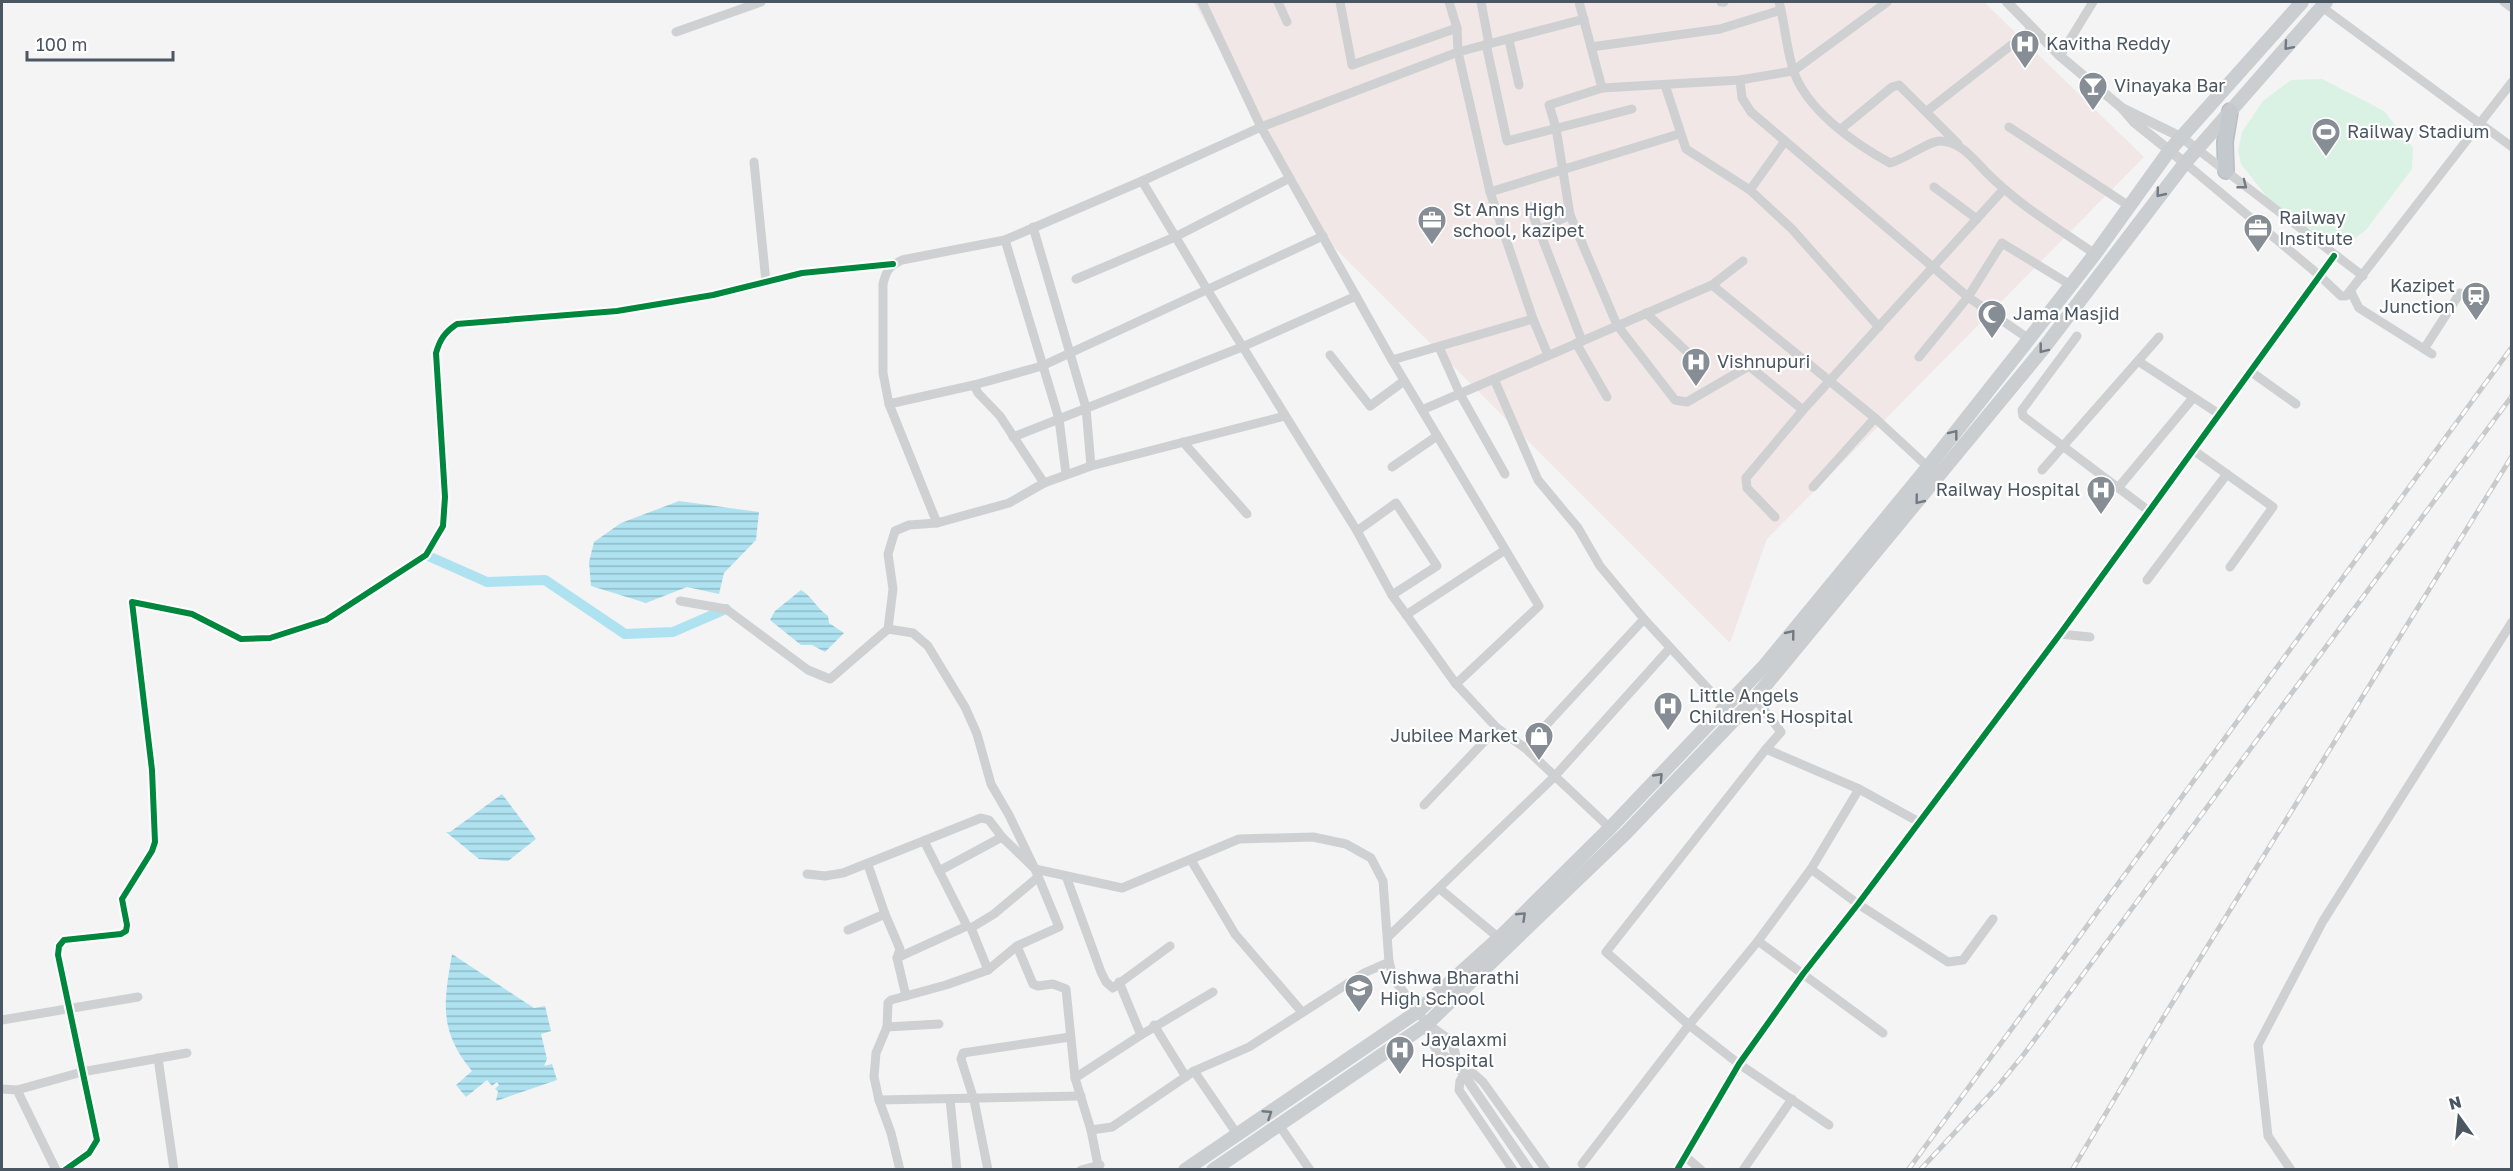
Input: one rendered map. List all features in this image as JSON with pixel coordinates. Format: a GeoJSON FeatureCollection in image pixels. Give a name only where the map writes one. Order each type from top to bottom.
{"type":"FeatureCollection","features":[{"type":"Feature","properties":{"kind":"highway"},"geometry":{"type":"LineString","coordinates":[[2226,171],[2225,142],[2230,111]]}},
{"type":"Feature","properties":{"kind":"main road"},"geometry":{"type":"LineString","coordinates":[[1185,1170],[1417,1012],[1499,938],[1611,828],[1766,664],[1928,467],[2029,339],[2181,137],[2302,2]]}},
{"type":"Feature","properties":{"kind":"main road"},"geometry":{"type":"LineString","coordinates":[[1213,1170],[1427,1024],[1626,833],[1755,698],[2043,349],[2185,163],[2324,4]]}},
{"type":"Feature","properties":{"kind":"street"},"geometry":{"type":"LineString","coordinates":[[676,32],[761,2]]}},
{"type":"Feature","properties":{"kind":"street"},"geometry":{"type":"LineString","coordinates":[[1202,2],[1261,127],[1404,381],[1539,606],[1456,684]]}},
{"type":"Feature","properties":{"kind":"street"},"geometry":{"type":"LineString","coordinates":[[1278,2],[1287,22]]}},
{"type":"Feature","properties":{"kind":"street"},"geometry":{"type":"LineString","coordinates":[[1340,2],[1352,65],[1457,28]]}},
{"type":"Feature","properties":{"kind":"street"},"geometry":{"type":"LineString","coordinates":[[1449,2],[1457,28],[1458,52],[1490,192],[1533,319],[1548,355]]}},
{"type":"Feature","properties":{"kind":"street"},"geometry":{"type":"LineString","coordinates":[[1481,2],[1507,141],[1632,109]]}},
{"type":"Feature","properties":{"kind":"street"},"geometry":{"type":"LineString","coordinates":[[1579,2],[1602,88]]}},
{"type":"Feature","properties":{"kind":"street"},"geometry":{"type":"LineString","coordinates":[[1803,410],[1749,366],[1686,402],[1675,400],[1617,325],[1570,214],[1556,128],[1549,105],[1602,88],[1740,80],[1793,71],[1887,2]]}},
{"type":"Feature","properties":{"kind":"street"},"geometry":{"type":"LineString","coordinates":[[2007,2],[2060,56],[2122,108],[2134,122],[2319,275],[2341,296],[2346,296],[2351,292],[2511,82]]}},
{"type":"Feature","properties":{"kind":"street"},"geometry":{"type":"LineString","coordinates":[[2504,2],[2511,8]]}},
{"type":"Feature","properties":{"kind":"street"},"geometry":{"type":"LineString","coordinates":[[2060,56],[2091,3]]}},
{"type":"Feature","properties":{"kind":"street"},"geometry":{"type":"LineString","coordinates":[[2324,4],[2511,147]]}},
{"type":"Feature","properties":{"kind":"street"},"geometry":{"type":"LineString","coordinates":[[1591,47],[1720,29],[1780,5],[1793,71],[1815,109],[1840,129],[1872,153],[1890,163],[1905,159],[1932,142],[1958,144]]}},
{"type":"Feature","properties":{"kind":"street"},"geometry":{"type":"LineString","coordinates":[[937,523],[889,404],[884,373],[883,284],[885,271],[893,264],[902,260],[1005,240],[1261,127],[1458,52],[1584,19]]}},
{"type":"Feature","properties":{"kind":"street"},"geometry":{"type":"LineString","coordinates":[[1927,111],[2033,28]]}},
{"type":"Feature","properties":{"kind":"street"},"geometry":{"type":"LineString","coordinates":[[1509,40],[1519,85]]}},
{"type":"Feature","properties":{"kind":"street"},"geometry":{"type":"LineString","coordinates":[[1740,80],[1742,98],[1751,112],[1968,297],[2029,339]]}},
{"type":"Feature","properties":{"kind":"street"},"geometry":{"type":"LineString","coordinates":[[1665,85],[1686,149],[1750,190],[1792,229],[1879,327]]}},
{"type":"Feature","properties":{"kind":"street"},"geometry":{"type":"LineString","coordinates":[[1840,129],[1896,85],[1903,87],[2003,190],[2095,254]]}},
{"type":"Feature","properties":{"kind":"street"},"geometry":{"type":"LineString","coordinates":[[2122,108],[2181,137],[2363,276]]}},
{"type":"Feature","properties":{"kind":"street"},"geometry":{"type":"LineString","coordinates":[[2009,127],[2129,206]]}},
{"type":"Feature","properties":{"kind":"street"},"geometry":{"type":"LineString","coordinates":[[1490,192],[1680,134]]}},
{"type":"Feature","properties":{"kind":"street"},"geometry":{"type":"LineString","coordinates":[[1750,190],[1785,141]]}},
{"type":"Feature","properties":{"kind":"street"},"geometry":{"type":"LineString","coordinates":[[754,162],[766,282]]}},
{"type":"Feature","properties":{"kind":"street"},"geometry":{"type":"LineString","coordinates":[[1076,279],[1175,237],[1290,178]]}},
{"type":"Feature","properties":{"kind":"street"},"geometry":{"type":"LineString","coordinates":[[1142,181],[1357,531],[1392,595],[1456,684],[1497,728],[1525,748],[1611,828]]}},
{"type":"Feature","properties":{"kind":"street"},"geometry":{"type":"LineString","coordinates":[[1934,187],[1977,219]]}},
{"type":"Feature","properties":{"kind":"street"},"geometry":{"type":"LineString","coordinates":[[1775,517],[1747,488],[1746,478],[1803,410],[2003,190]]}},
{"type":"Feature","properties":{"kind":"street"},"geometry":{"type":"LineString","coordinates":[[1529,206],[1579,342],[1607,397]]}},
{"type":"Feature","properties":{"kind":"street"},"geometry":{"type":"LineString","coordinates":[[1539,230],[1570,214]]}},
{"type":"Feature","properties":{"kind":"street"},"geometry":{"type":"LineString","coordinates":[[1033,227],[1086,408],[1091,466]]}},
{"type":"Feature","properties":{"kind":"street"},"geometry":{"type":"LineString","coordinates":[[889,404],[974,385],[1042,366],[1323,237]]}},
{"type":"Feature","properties":{"kind":"street"},"geometry":{"type":"LineString","coordinates":[[1005,240],[1059,419],[1066,474]]}},
{"type":"Feature","properties":{"kind":"street"},"geometry":{"type":"LineString","coordinates":[[1919,357],[1968,297],[2002,243],[2070,284]]}},
{"type":"Feature","properties":{"kind":"street"},"geometry":{"type":"LineString","coordinates":[[1677,1170],[1739,1064],[1803,974],[2060,634],[2334,256]]}},
{"type":"Feature","properties":{"kind":"street"},"geometry":{"type":"LineString","coordinates":[[1422,410],[1712,285],[1743,261]]}},
{"type":"Feature","properties":{"kind":"street"},"geometry":{"type":"LineString","coordinates":[[64,1170],[89,1153],[97,1140],[58,955],[59,946],[64,940],[121,934],[126,931],[122,899],[152,851],[155,842],[152,770],[132,602],[192,614],[242,639],[270,638],[326,620],[426,555],[443,526],[445,497],[436,353],[439,341],[457,324],[617,311],[713,295],[802,273],[893,264]]}},
{"type":"Feature","properties":{"kind":"street"},"geometry":{"type":"LineString","coordinates":[[1712,285],[1875,418],[1928,467]]}},
{"type":"Feature","properties":{"kind":"street"},"geometry":{"type":"LineString","coordinates":[[2351,292],[2360,308],[2428,351],[2460,293]]}},
{"type":"Feature","properties":{"kind":"street"},"geometry":{"type":"LineString","coordinates":[[1013,437],[1242,347],[1356,297]]}},
{"type":"Feature","properties":{"kind":"street"},"geometry":{"type":"LineString","coordinates":[[1646,313],[1686,351]]}},
{"type":"Feature","properties":{"kind":"street"},"geometry":{"type":"LineString","coordinates":[[1392,360],[1533,319]]}},
{"type":"Feature","properties":{"kind":"street"},"geometry":{"type":"LineString","coordinates":[[2077,336],[2022,413],[2025,419],[2061,447],[2149,511]]}},
{"type":"Feature","properties":{"kind":"street"},"geometry":{"type":"LineString","coordinates":[[2042,470],[2159,337]]}},
{"type":"Feature","properties":{"kind":"street"},"geometry":{"type":"LineString","coordinates":[[1439,347],[1460,394],[1505,474]]}},
{"type":"Feature","properties":{"kind":"street"},"geometry":{"type":"LineString","coordinates":[[1330,355],[1370,406],[1404,381]]}},
{"type":"Feature","properties":{"kind":"street"},"geometry":{"type":"LineString","coordinates":[[2138,361],[2219,414]]}},
{"type":"Feature","properties":{"kind":"street"},"geometry":{"type":"LineString","coordinates":[[2250,371],[2296,404]]}},
{"type":"Feature","properties":{"kind":"street"},"geometry":{"type":"LineString","coordinates":[[1494,378],[1538,480],[1578,528],[1600,566],[1644,619],[1725,707]]}},
{"type":"Feature","properties":{"kind":"street"},"geometry":{"type":"LineString","coordinates":[[974,385],[1044,483]]}},
{"type":"Feature","properties":{"kind":"street"},"geometry":{"type":"LineString","coordinates":[[2118,488],[2193,398]]}},
{"type":"Feature","properties":{"kind":"street"},"geometry":{"type":"LineString","coordinates":[[680,602],[726,609],[808,670],[830,679],[888,629],[893,589],[888,554],[895,531],[909,525],[937,523],[1009,503],[1044,483],[1091,466],[1285,416]]}},
{"type":"Feature","properties":{"kind":"street"},"geometry":{"type":"LineString","coordinates":[[1813,487],[1875,418]]}},
{"type":"Feature","properties":{"kind":"street"},"geometry":{"type":"LineString","coordinates":[[1392,467],[1437,436]]}},
{"type":"Feature","properties":{"kind":"street"},"geometry":{"type":"LineString","coordinates":[[1184,442],[1247,514]]}},
{"type":"Feature","properties":{"kind":"street"},"geometry":{"type":"LineString","coordinates":[[2193,450],[2273,507],[2230,567]]}},
{"type":"Feature","properties":{"kind":"street"},"geometry":{"type":"LineString","coordinates":[[2147,580],[2227,474]]}},
{"type":"Feature","properties":{"kind":"street"},"geometry":{"type":"LineString","coordinates":[[1357,531],[1396,503],[1437,566],[1392,595]]}},
{"type":"Feature","properties":{"kind":"street"},"geometry":{"type":"LineString","coordinates":[[1406,615],[1505,550]]}},
{"type":"Feature","properties":{"kind":"street"},"geometry":{"type":"LineString","coordinates":[[1525,748],[1644,619]]}},
{"type":"Feature","properties":{"kind":"street"},"geometry":{"type":"LineString","coordinates":[[2291,1170],[2268,1136],[2258,1045],[2324,921],[2511,622]]}},
{"type":"Feature","properties":{"kind":"street"},"geometry":{"type":"LineString","coordinates":[[888,629],[913,633],[928,646],[965,707],[977,734],[991,784],[1009,815],[1059,927],[1017,946],[988,970],[888,1003],[887,1027],[876,1053],[874,1077],[900,1170]]}},
{"type":"Feature","properties":{"kind":"street"},"geometry":{"type":"LineString","coordinates":[[2060,634],[2090,637]]}},
{"type":"Feature","properties":{"kind":"street"},"geometry":{"type":"LineString","coordinates":[[1389,936],[1554,777],[1670,648]]}},
{"type":"Feature","properties":{"kind":"street"},"geometry":{"type":"LineString","coordinates":[[1755,698],[1781,732],[1606,952],[1689,1025],[1739,1064],[1829,1125]]}},
{"type":"Feature","properties":{"kind":"street"},"geometry":{"type":"LineString","coordinates":[[1424,805],[1497,728]]}},
{"type":"Feature","properties":{"kind":"street"},"geometry":{"type":"LineString","coordinates":[[1766,749],[1859,789],[1919,822]]}},
{"type":"Feature","properties":{"kind":"street"},"geometry":{"type":"LineString","coordinates":[[1582,1164],[1689,1025],[1758,941],[1811,869],[1859,789]]}},
{"type":"Feature","properties":{"kind":"street"},"geometry":{"type":"LineString","coordinates":[[807,874],[825,876],[868,865],[981,818],[989,820],[1036,873],[1066,876],[1122,888],[1239,839],[1313,837],[1346,844],[1371,858],[1383,881],[1389,936],[1389,962],[1394,980],[1427,1024],[1452,1042],[1464,1074],[1529,1170]]}},
{"type":"Feature","properties":{"kind":"street"},"geometry":{"type":"LineString","coordinates":[[939,871],[1002,837]]}},
{"type":"Feature","properties":{"kind":"street"},"geometry":{"type":"LineString","coordinates":[[924,841],[969,927],[988,970]]}},
{"type":"Feature","properties":{"kind":"street"},"geometry":{"type":"LineString","coordinates":[[1191,860],[1235,934],[1302,1012]]}},
{"type":"Feature","properties":{"kind":"street"},"geometry":{"type":"LineString","coordinates":[[868,865],[900,949],[897,958],[906,996]]}},
{"type":"Feature","properties":{"kind":"street"},"geometry":{"type":"LineString","coordinates":[[1811,869],[1858,904],[1948,962],[1963,960],[1993,919]]}},
{"type":"Feature","properties":{"kind":"street"},"geometry":{"type":"LineString","coordinates":[[897,958],[994,914],[1036,873]]}},
{"type":"Feature","properties":{"kind":"street"},"geometry":{"type":"LineString","coordinates":[[1066,876],[1103,977],[1113,988],[1170,946]]}},
{"type":"Feature","properties":{"kind":"street"},"geometry":{"type":"LineString","coordinates":[[1440,889],[1499,938]]}},
{"type":"Feature","properties":{"kind":"street"},"geometry":{"type":"LineString","coordinates":[[848,930],[885,914]]}},
{"type":"Feature","properties":{"kind":"street"},"geometry":{"type":"LineString","coordinates":[[1758,941],[1883,1033]]}},
{"type":"Feature","properties":{"kind":"street"},"geometry":{"type":"LineString","coordinates":[[1017,946],[1033,984],[1038,986],[1053,984],[1066,989],[1075,1078],[1100,1167],[1081,1170]]}},
{"type":"Feature","properties":{"kind":"street"},"geometry":{"type":"LineString","coordinates":[[1091,1130],[1112,1127],[1190,1074],[1250,1047],[1364,973],[1389,962]]}},
{"type":"Feature","properties":{"kind":"street"},"geometry":{"type":"LineString","coordinates":[[1119,982],[1141,1035]]}},
{"type":"Feature","properties":{"kind":"street"},"geometry":{"type":"LineString","coordinates":[[1075,1078],[1154,1025],[1213,992]]}},
{"type":"Feature","properties":{"kind":"street"},"geometry":{"type":"LineString","coordinates":[[2,1020],[138,997]]}},
{"type":"Feature","properties":{"kind":"street"},"geometry":{"type":"LineString","coordinates":[[887,1027],[939,1024]]}},
{"type":"Feature","properties":{"kind":"street"},"geometry":{"type":"LineString","coordinates":[[1427,1024],[1432,1044],[1439,1053],[1464,1074],[1473,1073],[1483,1082],[1546,1170]]}},
{"type":"Feature","properties":{"kind":"street"},"geometry":{"type":"LineString","coordinates":[[1154,1025],[1237,1134]]}},
{"type":"Feature","properties":{"kind":"street"},"geometry":{"type":"LineString","coordinates":[[988,1170],[974,1100],[961,1059],[965,1051],[1070,1037]]}},
{"type":"Feature","properties":{"kind":"street"},"geometry":{"type":"LineString","coordinates":[[2,1089],[17,1090],[82,1072],[187,1053]]}},
{"type":"Feature","properties":{"kind":"street"},"geometry":{"type":"LineString","coordinates":[[158,1058],[174,1170]]}},
{"type":"Feature","properties":{"kind":"street"},"geometry":{"type":"LineString","coordinates":[[1464,1074],[1459,1090],[1513,1170]]}},
{"type":"Feature","properties":{"kind":"street"},"geometry":{"type":"LineString","coordinates":[[17,1090],[56,1170]]}},
{"type":"Feature","properties":{"kind":"street"},"geometry":{"type":"LineString","coordinates":[[879,1100],[974,1100],[1081,1096]]}},
{"type":"Feature","properties":{"kind":"street"},"geometry":{"type":"LineString","coordinates":[[1743,1170],[1792,1099]]}},
{"type":"Feature","properties":{"kind":"street"},"geometry":{"type":"LineString","coordinates":[[950,1100],[957,1170]]}},
{"type":"Feature","properties":{"kind":"street"},"geometry":{"type":"LineString","coordinates":[[1279,1125],[1310,1170]]}},
{"type":"Feature","properties":{"kind":"street"},"geometry":{"type":"LineString","coordinates":[[1686,1157],[1701,1170]]}},
{"type":"Feature","properties":{"kind":"shaded area","name":"Vishnupuri"},"geometry":{"type":"Polygon","coordinates":[[[1194,2],[1984,2],[2144,157],[1767,539],[1730,643],[1323,236],[1194,2]]]}},
{"type":"Feature","properties":{"kind":"green space","name":"Railway Stadium"},"geometry":{"type":"Polygon","coordinates":[[[2322,79],[2384,111],[2413,148],[2412,169],[2366,230],[2354,239],[2337,243],[2325,240],[2267,197],[2241,164],[2238,151],[2242,132],[2263,101],[2291,80],[2322,79]]]}},
{"type":"Feature","properties":{"kind":"water"},"geometry":{"type":"Polygon","coordinates":[[[679,501],[759,512],[756,540],[724,573],[719,594],[687,587],[646,603],[591,586],[589,562],[594,542],[621,523],[679,501]]]}},
{"type":"Feature","properties":{"kind":"water"},"geometry":{"type":"Polygon","coordinates":[[[801,590],[828,616],[829,623],[844,633],[825,652],[812,645],[801,645],[770,620],[775,611],[801,590]]]}},
{"type":"Feature","properties":{"kind":"water"},"geometry":{"type":"Polygon","coordinates":[[[502,794],[536,839],[508,861],[479,859],[446,832],[450,832],[502,794]]]}},
{"type":"Feature","properties":{"kind":"water"},"geometry":{"type":"Polygon","coordinates":[[[452,954],[534,1008],[545,1006],[551,1031],[541,1034],[547,1059],[544,1066],[552,1064],[557,1080],[496,1101],[498,1091],[495,1089],[499,1085],[497,1082],[492,1086],[487,1080],[466,1097],[456,1085],[472,1071],[453,1042],[446,1015],[452,954]]]}},
{"type":"Feature","properties":{"kind":"waterway"},"geometry":{"type":"LineString","coordinates":[[426,555],[487,582],[545,580],[625,634],[673,632],[726,609]]}},
{"type":"Feature","properties":{"kind":"railway"},"geometry":{"type":"LineString","coordinates":[[1908,1170],[2512,347]]}},
{"type":"Feature","properties":{"kind":"railway"},"geometry":{"type":"LineString","coordinates":[[1920,1170],[1997,1087],[2024,1054],[2512,396]]}},
{"type":"Feature","properties":{"kind":"railway"},"geometry":{"type":"LineString","coordinates":[[2072,1170],[2158,1026],[2512,456]]}},
{"type":"Feature","properties":{"kind":"cycle path"},"geometry":{"type":"LineString","coordinates":[[1677,1170],[1739,1064],[1803,974],[2060,634],[2334,256]]}},
{"type":"Feature","properties":{"kind":"cycle path"},"geometry":{"type":"LineString","coordinates":[[65,1170],[89,1153],[97,1140],[58,955],[59,946],[64,940],[121,934],[126,931],[122,899],[152,851],[155,842],[152,770],[132,602],[192,614],[241,639],[270,638],[326,620],[426,555],[443,526],[445,497],[436,353],[444,336],[457,324],[617,311],[713,295],[802,273],[893,264]]}},
{"type":"Feature","properties":{"kind":"place","name":"Kavitha Reddy"},"geometry":{"type":"Point","coordinates":[2025,70]}},
{"type":"Feature","properties":{"kind":"place","name":"Vinayaka Bar"},"geometry":{"type":"Point","coordinates":[2093,112]}},
{"type":"Feature","properties":{"kind":"place","name":"Railway Stadium"},"geometry":{"type":"Point","coordinates":[2326,158]}},
{"type":"Feature","properties":{"kind":"place","name":"St Anns High school, kazipet"},"geometry":{"type":"Point","coordinates":[1432,246]}},
{"type":"Feature","properties":{"kind":"place","name":"Railway Institute"},"geometry":{"type":"Point","coordinates":[2258,254]}},
{"type":"Feature","properties":{"kind":"place","name":"Kazipet Junction"},"geometry":{"type":"Point","coordinates":[2476,322]}},
{"type":"Feature","properties":{"kind":"place","name":"Jama Masjid"},"geometry":{"type":"Point","coordinates":[1992,340]}},
{"type":"Feature","properties":{"kind":"place","name":"Vishnupuri"},"geometry":{"type":"Point","coordinates":[1696,388]}},
{"type":"Feature","properties":{"kind":"place","name":"Railway Hospital"},"geometry":{"type":"Point","coordinates":[2101,516]}},
{"type":"Feature","properties":{"kind":"place","name":"Little Angels Children's Hospital"},"geometry":{"type":"Point","coordinates":[1668,732]}},
{"type":"Feature","properties":{"kind":"place","name":"Jubilee Market"},"geometry":{"type":"Point","coordinates":[1539,762]}},
{"type":"Feature","properties":{"kind":"place","name":"Vishwa Bharathi High School"},"geometry":{"type":"Point","coordinates":[1359,1014]}},
{"type":"Feature","properties":{"kind":"place","name":"Jayalaxmi Hospital"},"geometry":{"type":"Point","coordinates":[1400,1076]}}]}
